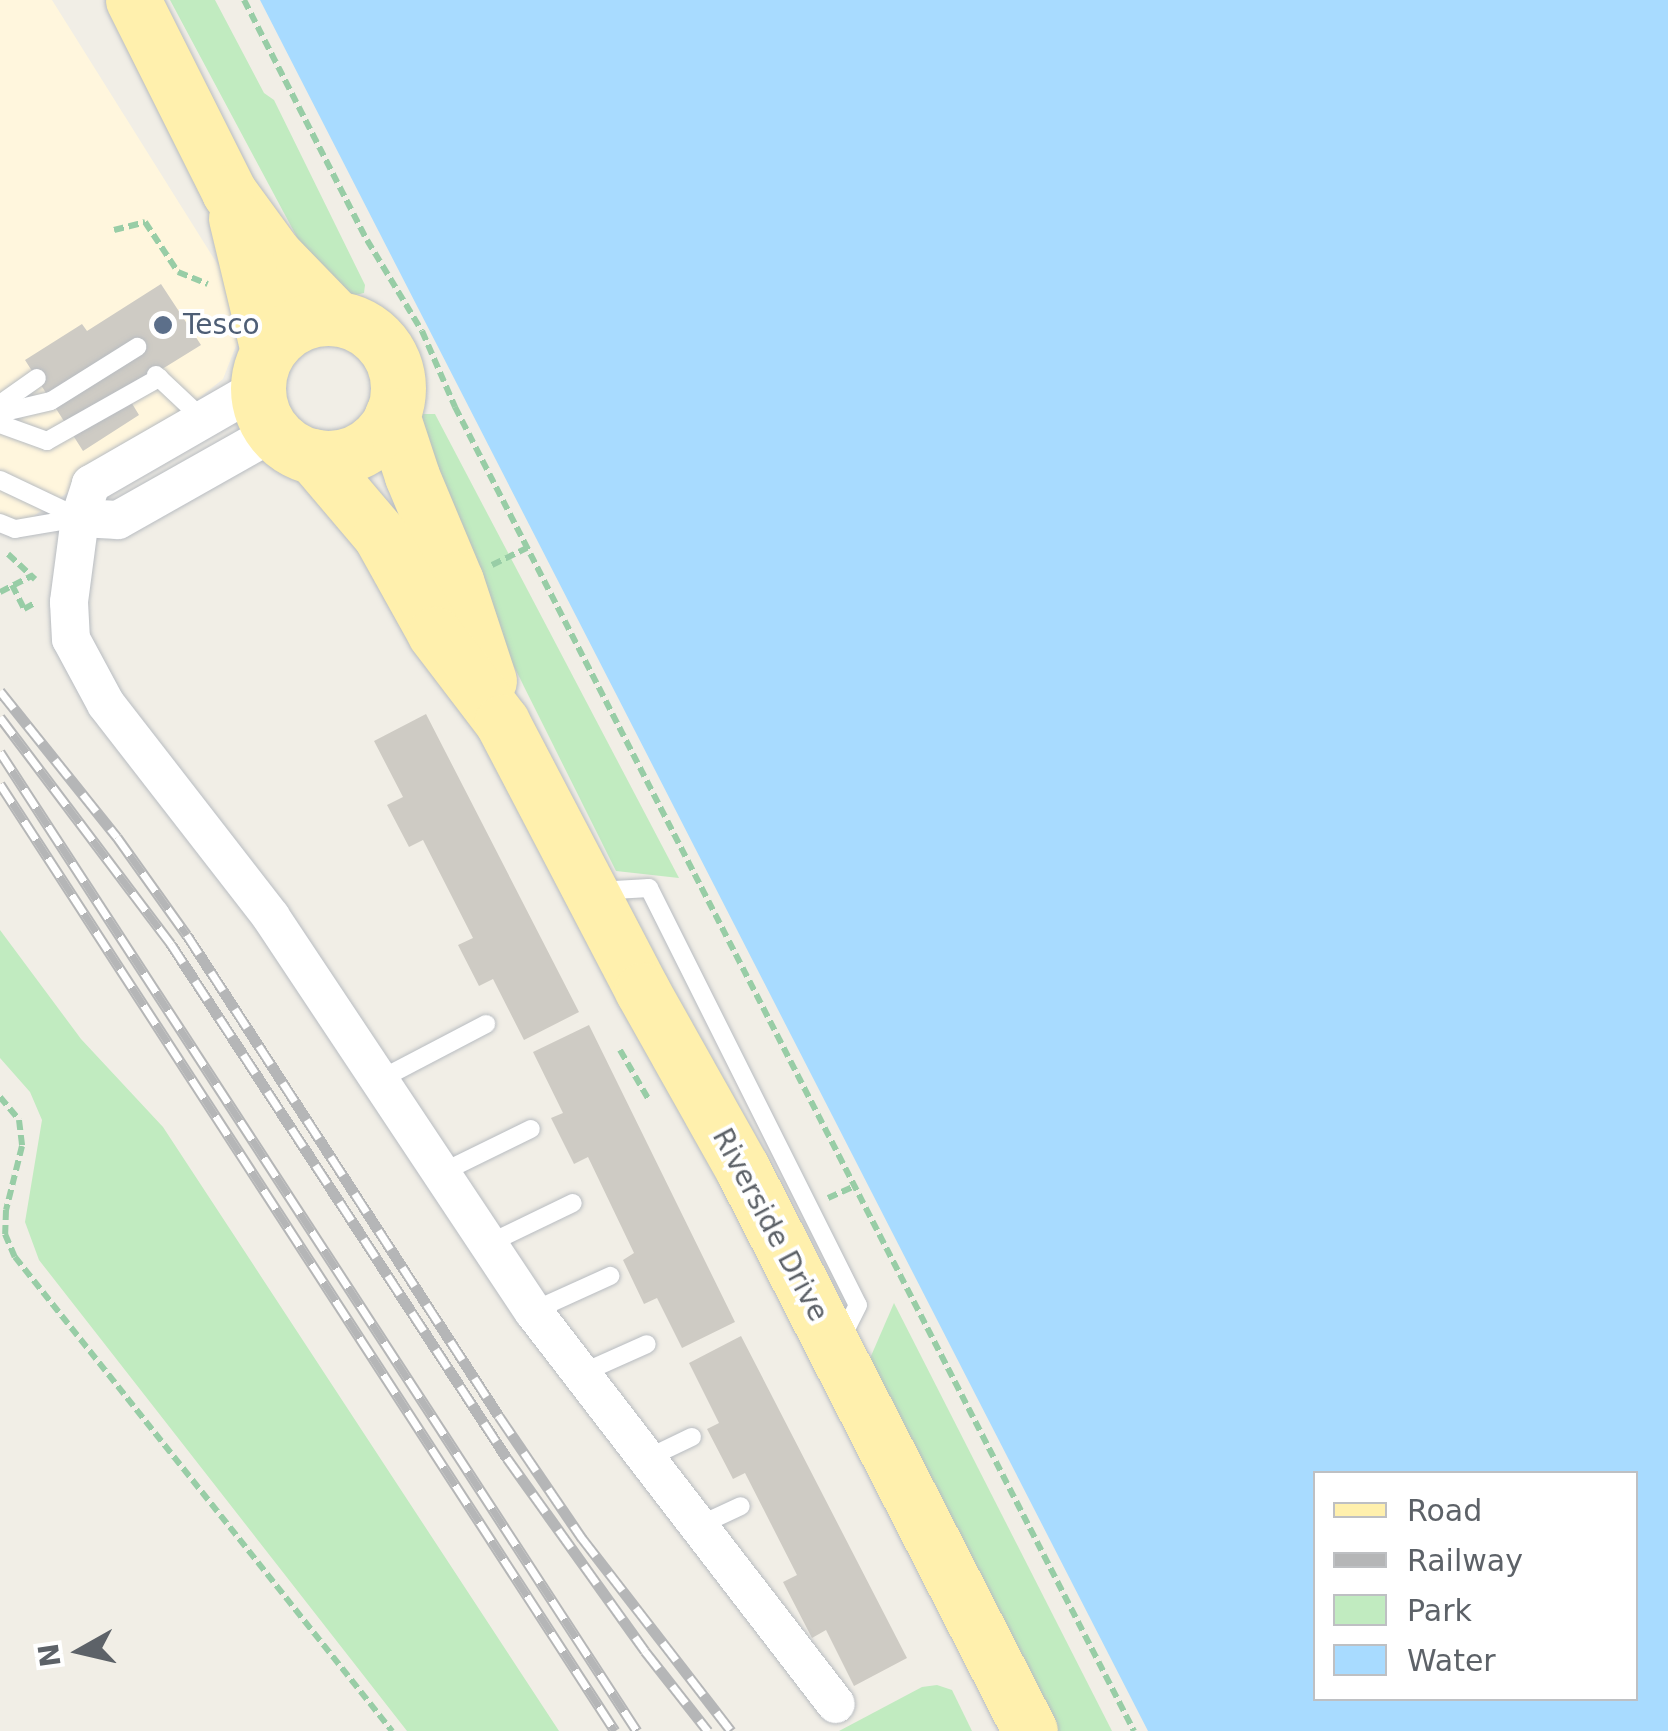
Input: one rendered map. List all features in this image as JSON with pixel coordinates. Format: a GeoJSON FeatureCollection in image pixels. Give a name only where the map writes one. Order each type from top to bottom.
{"type":"FeatureCollection","features":[{"type":"Feature","properties":{"kind":"main road","name":"Riverside Drive"},"geometry":{"type":"LineString","coordinates":[[133,0],[229,192],[275,254],[336,318],[368,330],[390,354],[398,388],[392,415],[412,476],[456,581],[502,722]]}},
{"type":"Feature","properties":{"kind":"main road","name":"Riverside Drive"},"geometry":{"type":"LineString","coordinates":[[229,192],[278,407],[380,535],[435,634],[502,722],[592,891],[847,1328],[1030,1731]]}},
{"type":"Feature","properties":{"kind":"main road"},"geometry":{"type":"LineString","coordinates":[[336,318],[302,323],[278,407],[336,457],[358,451],[384,430],[392,415]]}},
{"type":"Feature","properties":{"kind":"street"},"geometry":{"type":"LineString","coordinates":[[278,407],[206,422],[91,484],[80,518],[69,602],[70,639],[106,704],[271,917],[532,1311],[836,1704]]}},
{"type":"Feature","properties":{"kind":"street"},"geometry":{"type":"LineString","coordinates":[[80,518],[118,520],[278,407]]}},
{"type":"Feature","properties":{"kind":"lane"},"geometry":{"type":"LineString","coordinates":[[0,413],[52,401],[137,347]]}},
{"type":"Feature","properties":{"kind":"lane"},"geometry":{"type":"LineString","coordinates":[[0,424],[47,441],[157,376],[206,422]]}},
{"type":"Feature","properties":{"kind":"lane"},"geometry":{"type":"LineString","coordinates":[[0,404],[38,378]]}},
{"type":"Feature","properties":{"kind":"lane"},"geometry":{"type":"LineString","coordinates":[[0,480],[80,518]]}},
{"type":"Feature","properties":{"kind":"lane"},"geometry":{"type":"LineString","coordinates":[[0,523],[15,529],[80,518]]}},
{"type":"Feature","properties":{"kind":"lane"},"geometry":{"type":"LineString","coordinates":[[592,891],[648,888],[847,1328]]}},
{"type":"Feature","properties":{"kind":"lane"},"geometry":{"type":"LineString","coordinates":[[379,1080],[486,1024]]}},
{"type":"Feature","properties":{"kind":"lane"},"geometry":{"type":"LineString","coordinates":[[441,1173],[531,1129]]}},
{"type":"Feature","properties":{"kind":"lane"},"geometry":{"type":"LineString","coordinates":[[488,1244],[572,1202]]}},
{"type":"Feature","properties":{"kind":"lane"},"geometry":{"type":"LineString","coordinates":[[532,1311],[610,1276]]}},
{"type":"Feature","properties":{"kind":"lane"},"geometry":{"type":"LineString","coordinates":[[580,1374],[646,1344]]}},
{"type":"Feature","properties":{"kind":"lane"},"geometry":{"type":"LineString","coordinates":[[646,1458],[692,1438]]}},
{"type":"Feature","properties":{"kind":"lane"},"geometry":{"type":"LineString","coordinates":[[698,1526],[741,1506]]}},
{"type":"Feature","properties":{"kind":"path"},"geometry":{"type":"LineString","coordinates":[[244,0],[367,240],[422,331],[455,407],[1134,1731]]}},
{"type":"Feature","properties":{"kind":"path"},"geometry":{"type":"LineString","coordinates":[[114,230],[146,222],[178,272],[220,290]]}},
{"type":"Feature","properties":{"kind":"path"},"geometry":{"type":"LineString","coordinates":[[0,550],[33,574],[39,586]]}},
{"type":"Feature","properties":{"kind":"path"},"geometry":{"type":"LineString","coordinates":[[0,592],[33,574]]}},
{"type":"Feature","properties":{"kind":"path"},"geometry":{"type":"LineString","coordinates":[[12,585],[24,609],[45,598]]}},
{"type":"Feature","properties":{"kind":"path"},"geometry":{"type":"LineString","coordinates":[[0,1097],[19,1120],[22,1146],[6,1210],[5,1234],[15,1257],[392,1731]]}},
{"type":"Feature","properties":{"kind":"shaded area"},"geometry":{"type":"Polygon","coordinates":[[[0,0],[52,0],[223,273],[238,341],[223,379],[168,423],[15,529],[0,532],[0,0]]]}},
{"type":"Feature","properties":{"kind":"green space"},"geometry":{"type":"Polygon","coordinates":[[[170,0],[215,0],[264,93],[274,100],[365,285],[364,293],[351,296],[299,241],[170,0]]]}},
{"type":"Feature","properties":{"kind":"green space"},"geometry":{"type":"Polygon","coordinates":[[[422,414],[435,414],[679,878],[616,871],[436,510],[416,424],[422,414]]]}},
{"type":"Feature","properties":{"kind":"green space"},"geometry":{"type":"Polygon","coordinates":[[[0,930],[81,1039],[163,1127],[559,1731],[407,1731],[39,1260],[25,1222],[42,1120],[30,1092],[0,1058],[0,930]]]}},
{"type":"Feature","properties":{"kind":"green space"},"geometry":{"type":"Polygon","coordinates":[[[894,1303],[1112,1731],[1051,1731],[868,1363],[894,1303]]]}},
{"type":"Feature","properties":{"kind":"green space"},"geometry":{"type":"Polygon","coordinates":[[[937,1685],[952,1690],[972,1731],[839,1731],[922,1687],[937,1685]]]}},
{"type":"Feature","properties":{"kind":"water"},"geometry":{"type":"Polygon","coordinates":[[[260,0],[1668,0],[1668,1731],[1148,1731],[260,0]]]}},
{"type":"Feature","properties":{"kind":"building"},"geometry":{"type":"Polygon","coordinates":[[[161,284],[201,345],[125,392],[139,415],[83,451],[25,360],[82,324],[87,331],[161,284]]]}},
{"type":"Feature","properties":{"kind":"building"},"geometry":{"type":"Polygon","coordinates":[[[426,714],[579,1012],[524,1040],[493,979],[479,986],[458,945],[473,938],[423,840],[409,847],[387,805],[403,797],[374,741],[426,714]]]}},
{"type":"Feature","properties":{"kind":"building"},"geometry":{"type":"Polygon","coordinates":[[[589,1025],[735,1322],[682,1348],[657,1298],[644,1304],[623,1260],[634,1253],[588,1157],[574,1164],[551,1118],[563,1113],[533,1052],[589,1025]]]}},
{"type":"Feature","properties":{"kind":"building"},"geometry":{"type":"Polygon","coordinates":[[[741,1336],[907,1658],[854,1686],[826,1630],[812,1638],[783,1582],[797,1575],[745,1473],[733,1479],[707,1429],[719,1423],[689,1363],[741,1336]]]}},
{"type":"Feature","properties":{"kind":"railway"},"geometry":{"type":"LineString","coordinates":[[0,691],[117,837],[187,935],[582,1538],[731,1731]]}},
{"type":"Feature","properties":{"kind":"railway"},"geometry":{"type":"LineString","coordinates":[[0,717],[171,944],[507,1458],[645,1651],[708,1731]]}},
{"type":"Feature","properties":{"kind":"railway"},"geometry":{"type":"LineString","coordinates":[[0,752],[637,1731]]}},
{"type":"Feature","properties":{"kind":"railway"},"geometry":{"type":"LineString","coordinates":[[0,784],[615,1731]]}},
{"type":"Feature","properties":{"kind":"place","name":"Tesco"},"geometry":{"type":"Point","coordinates":[163,325]}}]}
